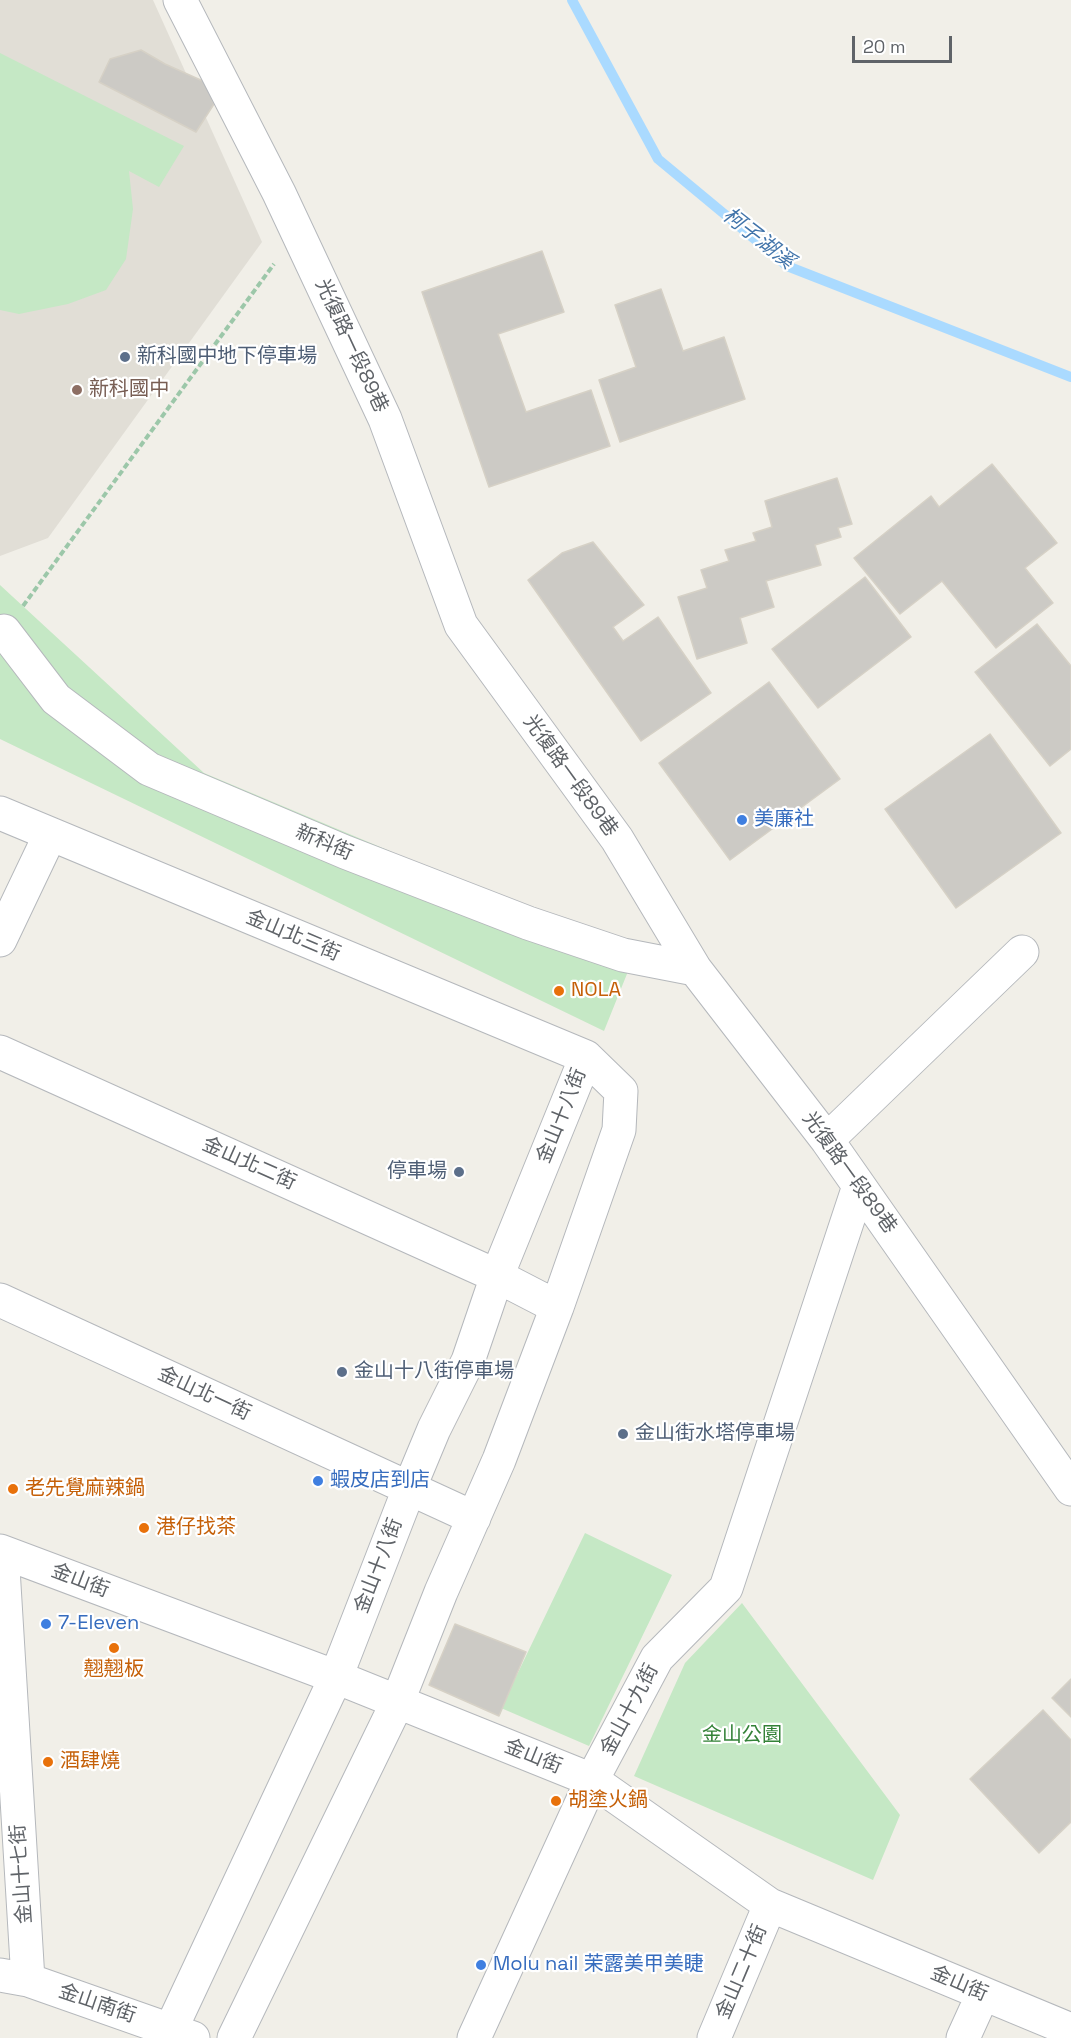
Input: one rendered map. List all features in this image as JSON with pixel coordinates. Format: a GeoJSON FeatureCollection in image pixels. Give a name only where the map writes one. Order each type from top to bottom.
{"type":"FeatureCollection","features":[{"type":"Feature","properties":{"kind":"street","name":"光復路一段89巷"},"geometry":{"type":"LineString","coordinates":[[180,0],[279,193],[385,419],[461,625],[617,839],[694,969],[827,1140],[1071,1489]]}},
{"type":"Feature","properties":{"kind":"street","name":"新科街"},"geometry":{"type":"LineString","coordinates":[[4,631],[56,699],[149,769],[345,852],[528,922],[623,955],[694,969]]}},
{"type":"Feature","properties":{"kind":"street","name":"金山北三街"},"geometry":{"type":"LineString","coordinates":[[0,813],[586,1058]]}},
{"type":"Feature","properties":{"kind":"street"},"geometry":{"type":"LineString","coordinates":[[0,940],[50,835]]}},
{"type":"Feature","properties":{"kind":"street"},"geometry":{"type":"LineString","coordinates":[[827,1140],[1022,952]]}},
{"type":"Feature","properties":{"kind":"street","name":"金山北二街"},"geometry":{"type":"LineString","coordinates":[[0,1052],[497,1276],[557,1306]]}},
{"type":"Feature","properties":{"kind":"street","name":"金山十八街"},"geometry":{"type":"LineString","coordinates":[[182,2034],[336,1677],[434,1429],[468,1361],[497,1276],[586,1058],[621,1091],[619,1130],[557,1306],[499,1460],[441,1592],[396,1703],[234,2038]]}},
{"type":"Feature","properties":{"kind":"street","name":"金山十九街"},"geometry":{"type":"LineString","coordinates":[[474,2038],[592,1780],[657,1658],[726,1588],[859,1186]]}},
{"type":"Feature","properties":{"kind":"street","name":"金山北一街"},"geometry":{"type":"LineString","coordinates":[[0,1300],[474,1518]]}},
{"type":"Feature","properties":{"kind":"street","name":"金山街"},"geometry":{"type":"LineString","coordinates":[[1,1551],[336,1677],[592,1780],[770,1905],[1071,2030]]}},
{"type":"Feature","properties":{"kind":"street","name":"金山十七街"},"geometry":{"type":"LineString","coordinates":[[1,1551],[14,1978]]}},
{"type":"Feature","properties":{"kind":"street","name":"金山二十街"},"geometry":{"type":"LineString","coordinates":[[714,2038],[770,1905]]}},
{"type":"Feature","properties":{"kind":"street","name":"金山南街"},"geometry":{"type":"LineString","coordinates":[[14,1978],[182,2034]]}},
{"type":"Feature","properties":{"kind":"street"},"geometry":{"type":"LineString","coordinates":[[963,2038],[983,1994]]}},
{"type":"Feature","properties":{"kind":"path"},"geometry":{"type":"LineString","coordinates":[[4,631],[297,233]]}},
{"type":"Feature","properties":{"kind":"shaded area","name":"新科國中"},"geometry":{"type":"Polygon","coordinates":[[[0,0],[153,0],[262,242],[48,538],[0,556],[0,0]]]}},
{"type":"Feature","properties":{"kind":"green space"},"geometry":{"type":"Polygon","coordinates":[[[0,53],[184,146],[159,187],[129,171],[133,209],[126,259],[106,290],[68,304],[19,314],[0,310],[0,53]]]}},
{"type":"Feature","properties":{"kind":"green space"},"geometry":{"type":"Polygon","coordinates":[[[0,585],[204,773],[635,954],[604,1031],[0,739],[0,585]]]}},
{"type":"Feature","properties":{"kind":"green space"},"geometry":{"type":"Polygon","coordinates":[[[585,1533],[672,1575],[589,1746],[501,1708],[585,1533]]]}},
{"type":"Feature","properties":{"kind":"green space","name":"金山公園"},"geometry":{"type":"Polygon","coordinates":[[[742,1603],[900,1815],[873,1880],[634,1776],[685,1663],[742,1603]]]}},
{"type":"Feature","properties":{"kind":"building"},"geometry":{"type":"Polygon","coordinates":[[[141,50],[205,82],[214,104],[196,132],[99,82],[110,59],[141,50]]]}},
{"type":"Feature","properties":{"kind":"building"},"geometry":{"type":"Polygon","coordinates":[[[542,251],[564,312],[498,334],[526,412],[591,390],[610,446],[489,487],[422,292],[542,251]]]}},
{"type":"Feature","properties":{"kind":"building"},"geometry":{"type":"Polygon","coordinates":[[[661,289],[683,351],[724,337],[745,399],[620,442],[599,380],[636,367],[615,305],[661,289]]]}},
{"type":"Feature","properties":{"kind":"building"},"geometry":{"type":"Polygon","coordinates":[[[992,464],[1057,543],[1025,568],[1053,603],[996,648],[942,581],[900,614],[854,558],[931,496],[939,507],[992,464]]]}},
{"type":"Feature","properties":{"kind":"building"},"geometry":{"type":"Polygon","coordinates":[[[837,478],[852,524],[838,528],[841,537],[815,545],[821,565],[766,581],[774,607],[740,618],[747,643],[697,659],[678,597],[707,588],[701,570],[729,561],[725,550],[756,541],[753,533],[772,527],[765,501],[837,478]]]}},
{"type":"Feature","properties":{"kind":"building"},"geometry":{"type":"Polygon","coordinates":[[[593,542],[644,605],[613,627],[623,641],[658,617],[711,693],[641,741],[528,580],[562,553],[593,542]]]}},
{"type":"Feature","properties":{"kind":"building"},"geometry":{"type":"Polygon","coordinates":[[[865,577],[911,637],[818,708],[772,649],[865,577]]]}},
{"type":"Feature","properties":{"kind":"building"},"geometry":{"type":"Polygon","coordinates":[[[1037,624],[1071,666],[1071,749],[1050,766],[975,672],[1037,624]]]}},
{"type":"Feature","properties":{"kind":"building"},"geometry":{"type":"Polygon","coordinates":[[[769,682],[840,779],[730,860],[659,763],[769,682]]]}},
{"type":"Feature","properties":{"kind":"building"},"geometry":{"type":"Polygon","coordinates":[[[990,734],[1061,833],[956,908],[885,809],[990,734]]]}},
{"type":"Feature","properties":{"kind":"building"},"geometry":{"type":"Polygon","coordinates":[[[455,1624],[526,1652],[499,1716],[429,1685],[455,1624]]]}},
{"type":"Feature","properties":{"kind":"building"},"geometry":{"type":"Polygon","coordinates":[[[1071,1679],[1071,1717],[1052,1698],[1071,1679]]]}},
{"type":"Feature","properties":{"kind":"building"},"geometry":{"type":"Polygon","coordinates":[[[1043,1710],[1071,1740],[1071,1822],[1039,1853],[970,1779],[1043,1710]]]}},
{"type":"Feature","properties":{"kind":"waterway","name":"柯子湖溪"},"geometry":{"type":"LineString","coordinates":[[572,0],[658,159],[787,266],[1071,377]]}},
{"type":"Feature","properties":{"kind":"place","name":"新科國中地下停車場"},"geometry":{"type":"Point","coordinates":[125,357]}},
{"type":"Feature","properties":{"kind":"place","name":"新科國中"},"geometry":{"type":"Point","coordinates":[77,390]}},
{"type":"Feature","properties":{"kind":"place","name":"美廉社"},"geometry":{"type":"Point","coordinates":[742,820]}},
{"type":"Feature","properties":{"kind":"place","name":"NOLA"},"geometry":{"type":"Point","coordinates":[559,991]}},
{"type":"Feature","properties":{"kind":"place","name":"停車場"},"geometry":{"type":"Point","coordinates":[459,1172]}},
{"type":"Feature","properties":{"kind":"place","name":"金山十八街停車場"},"geometry":{"type":"Point","coordinates":[342,1372]}},
{"type":"Feature","properties":{"kind":"place","name":"金山街水塔停車場"},"geometry":{"type":"Point","coordinates":[623,1434]}},
{"type":"Feature","properties":{"kind":"place","name":"蝦皮店到店"},"geometry":{"type":"Point","coordinates":[318,1481]}},
{"type":"Feature","properties":{"kind":"place","name":"老先覺麻辣鍋"},"geometry":{"type":"Point","coordinates":[13,1489]}},
{"type":"Feature","properties":{"kind":"place","name":"港仔找茶"},"geometry":{"type":"Point","coordinates":[144,1528]}},
{"type":"Feature","properties":{"kind":"place","name":"7-Eleven"},"geometry":{"type":"Point","coordinates":[46,1624]}},
{"type":"Feature","properties":{"kind":"place","name":"翹翹板"},"geometry":{"type":"Point","coordinates":[114,1648]}},
{"type":"Feature","properties":{"kind":"place","name":"酒肆燒"},"geometry":{"type":"Point","coordinates":[48,1762]}},
{"type":"Feature","properties":{"kind":"place","name":"胡塗火鍋"},"geometry":{"type":"Point","coordinates":[556,1801]}},
{"type":"Feature","properties":{"kind":"place","name":"Molu nail 茉露美甲美睫"},"geometry":{"type":"Point","coordinates":[481,1965]}}]}
